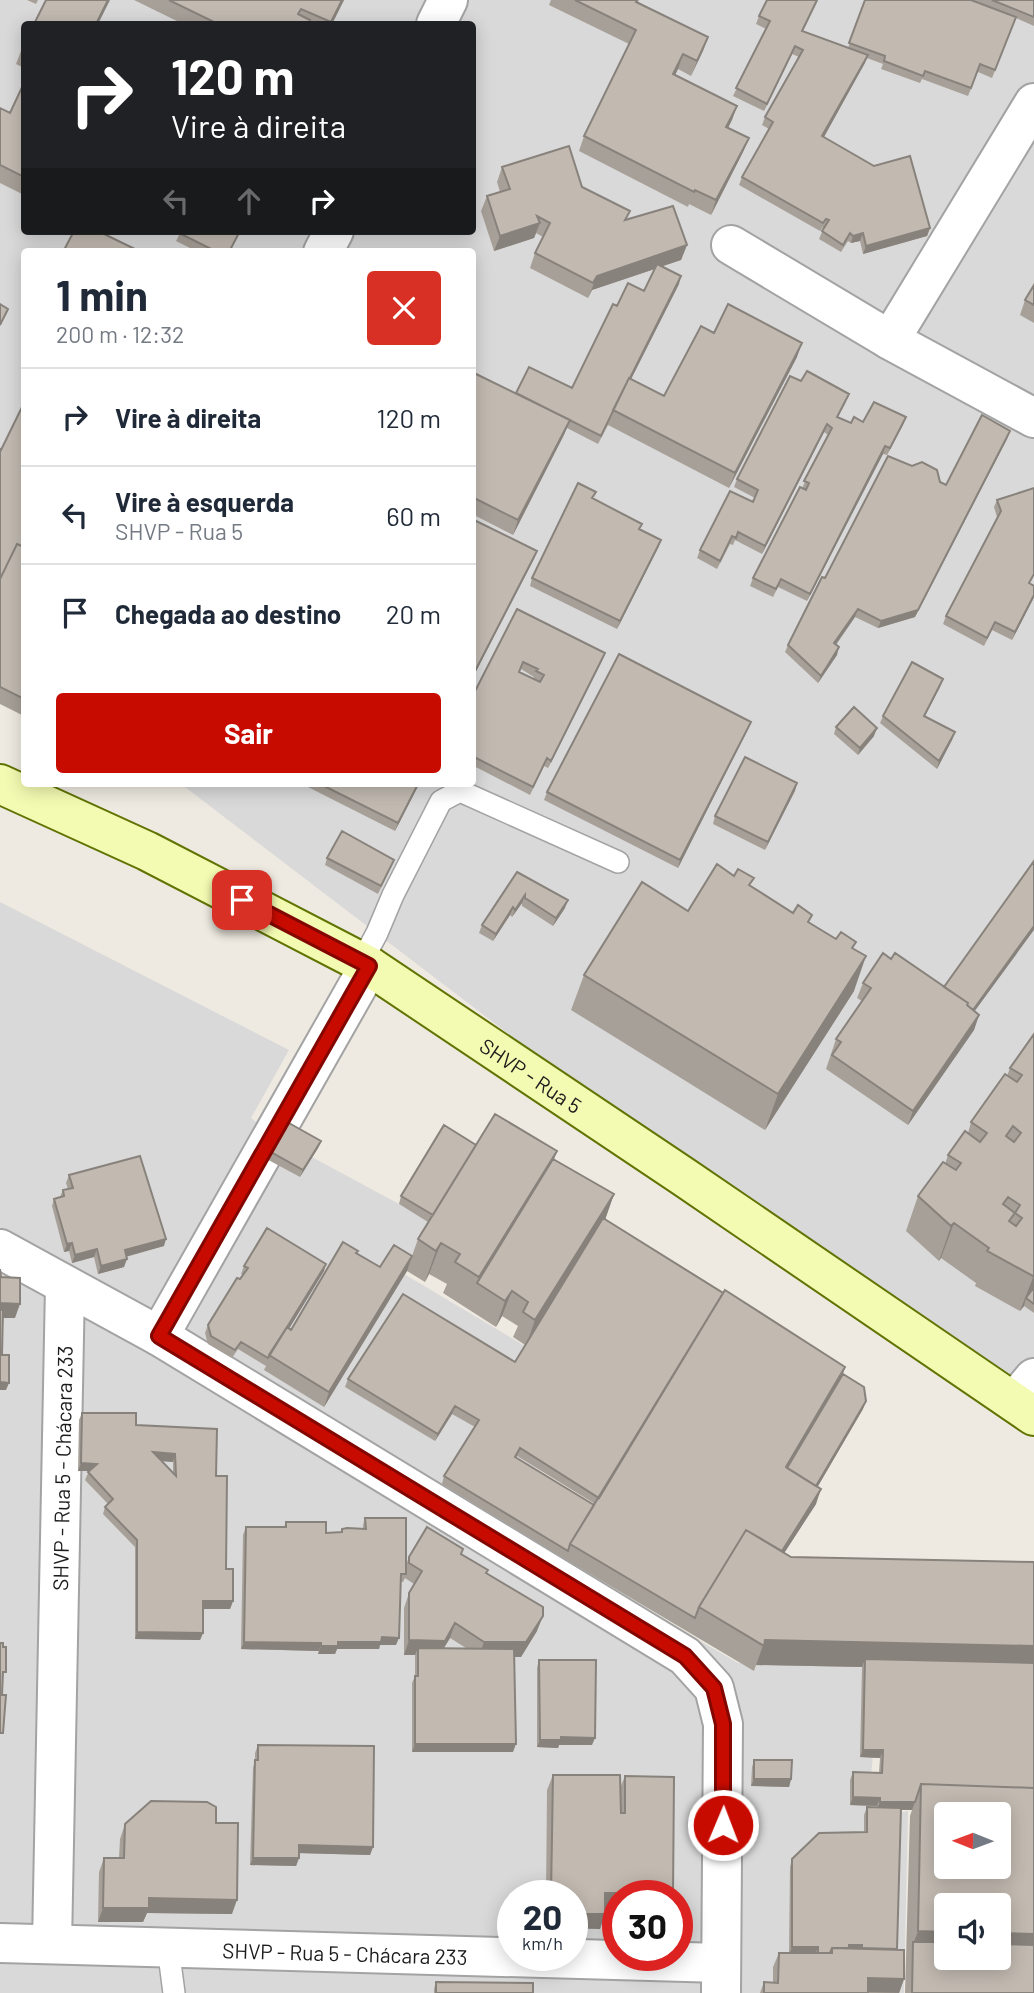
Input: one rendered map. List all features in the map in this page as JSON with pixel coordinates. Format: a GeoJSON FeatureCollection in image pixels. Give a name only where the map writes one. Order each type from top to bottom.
{"type":"FeatureCollection","features":[{"type":"Feature","properties":{"kind":"street"},"geometry":{"type":"LineString","coordinates":[[438,21],[448,0]]}},
{"type":"Feature","properties":{"kind":"street"},"geometry":{"type":"LineString","coordinates":[[890,340],[1034,103]]}},
{"type":"Feature","properties":{"kind":"street"},"geometry":{"type":"LineString","coordinates":[[731,245],[890,340],[1034,418]]}},
{"type":"Feature","properties":{"kind":"street","name":"SHVP - Rua 5"},"geometry":{"type":"LineString","coordinates":[[0,784],[44,792],[147,850],[365,965],[684,1177],[1028,1399]]}},
{"type":"Feature","properties":{"kind":"street"},"geometry":{"type":"LineString","coordinates":[[159,1336],[365,965]]}},
{"type":"Feature","properties":{"kind":"street","name":"SHVP - Rua 5 - Chácara 233"},"geometry":{"type":"LineString","coordinates":[[0,1249],[159,1336],[685,1656],[714,1688],[723,1724],[721,1978],[168,1947],[0,1943]]}},
{"type":"Feature","properties":{"kind":"street","name":"SHVP - Rua 5 - Chácara 233"},"geometry":{"type":"LineString","coordinates":[[52,1944],[65,1286]]}},
{"type":"Feature","properties":{"kind":"lane"},"geometry":{"type":"LineString","coordinates":[[365,965],[393,895],[441,801],[460,791],[618,862]]}},
{"type":"Feature","properties":{"kind":"lane"},"geometry":{"type":"LineString","coordinates":[[168,1947],[174,1993]]}},
{"type":"Feature","properties":{"kind":"shaded area"},"geometry":{"type":"Polygon","coordinates":[[[0,0],[1034,0],[1034,1435],[185,787],[476,787],[476,248],[21,248],[21,696],[0,689],[0,0]]]}},
{"type":"Feature","properties":{"kind":"shaded area"},"geometry":{"type":"Polygon","coordinates":[[[0,902],[289,1050],[251,1118],[273,1136],[436,1224],[404,1274],[525,1346],[473,1427],[593,1505],[563,1561],[738,1663],[881,1668],[867,1819],[908,1811],[904,1993],[0,1993],[0,902]]]}},
{"type":"Feature","properties":{"kind":"building"},"geometry":{"type":"Polygon","coordinates":[[[46,0],[108,0],[98,21],[36,21],[46,0]]]}},
{"type":"Feature","properties":{"kind":"building"},"geometry":{"type":"Polygon","coordinates":[[[169,0],[342,0],[332,21],[301,9],[298,14],[310,21],[212,21],[169,0]]]}},
{"type":"Feature","properties":{"kind":"building"},"geometry":{"type":"Polygon","coordinates":[[[575,0],[637,0],[636,2],[708,37],[697,61],[683,54],[673,74],[737,106],[726,127],[749,138],[716,200],[695,190],[694,192],[584,136],[636,30],[575,0]]]}},
{"type":"Feature","properties":{"kind":"building"},"geometry":{"type":"Polygon","coordinates":[[[767,0],[817,0],[802,31],[868,55],[822,136],[874,166],[910,156],[930,228],[866,246],[863,233],[853,236],[850,233],[843,245],[822,231],[829,220],[826,219],[823,223],[742,177],[773,122],[765,117],[803,50],[795,46],[767,104],[736,88],[770,21],[759,16],[767,0]]]}},
{"type":"Feature","properties":{"kind":"building"},"geometry":{"type":"Polygon","coordinates":[[[865,0],[971,0],[1016,17],[995,70],[980,64],[971,88],[925,71],[923,76],[884,61],[885,56],[849,43],[865,0]]]}},
{"type":"Feature","properties":{"kind":"building"},"geometry":{"type":"Polygon","coordinates":[[[992,0],[1034,0],[1034,17],[992,0]]]}},
{"type":"Feature","properties":{"kind":"building"},"geometry":{"type":"Polygon","coordinates":[[[21,89],[21,176],[0,165],[0,108],[10,113],[21,89]]]}},
{"type":"Feature","properties":{"kind":"building"},"geometry":{"type":"Polygon","coordinates":[[[569,146],[582,187],[630,211],[625,220],[673,206],[687,245],[597,276],[593,283],[535,253],[550,223],[537,216],[540,223],[500,236],[487,196],[510,189],[502,167],[569,146]]]}},
{"type":"Feature","properties":{"kind":"building"},"geometry":{"type":"Polygon","coordinates":[[[72,235],[106,235],[133,248],[65,248],[72,235]]]}},
{"type":"Feature","properties":{"kind":"building"},"geometry":{"type":"Polygon","coordinates":[[[183,235],[238,235],[231,248],[209,248],[183,235]]]}},
{"type":"Feature","properties":{"kind":"building"},"geometry":{"type":"Polygon","coordinates":[[[657,264],[681,276],[601,436],[516,393],[529,367],[572,388],[613,304],[617,306],[628,283],[644,291],[657,264]]]}},
{"type":"Feature","properties":{"kind":"building"},"geometry":{"type":"Polygon","coordinates":[[[1034,285],[1034,305],[1025,300],[1034,285]]]}},
{"type":"Feature","properties":{"kind":"building"},"geometry":{"type":"Polygon","coordinates":[[[0,304],[8,309],[0,325],[0,304]]]}},
{"type":"Feature","properties":{"kind":"building"},"geometry":{"type":"Polygon","coordinates":[[[728,304],[802,343],[735,473],[613,410],[629,378],[664,396],[701,326],[714,333],[728,304]]]}},
{"type":"Feature","properties":{"kind":"building"},"geometry":{"type":"Polygon","coordinates":[[[807,371],[849,394],[837,417],[851,423],[854,417],[863,422],[874,402],[906,417],[890,448],[885,446],[810,594],[781,579],[776,589],[753,578],[800,487],[806,490],[809,483],[804,481],[832,428],[827,424],[765,546],[738,532],[736,538],[732,536],[720,561],[700,550],[730,491],[753,502],[758,490],[737,479],[790,376],[801,381],[807,371]]]}},
{"type":"Feature","properties":{"kind":"building"},"geometry":{"type":"Polygon","coordinates":[[[476,374],[570,420],[518,520],[476,499],[476,374]]]}},
{"type":"Feature","properties":{"kind":"building"},"geometry":{"type":"Polygon","coordinates":[[[21,409],[21,546],[17,544],[0,579],[0,449],[21,409]]]}},
{"type":"Feature","properties":{"kind":"building"},"geometry":{"type":"Polygon","coordinates":[[[982,415],[1010,431],[918,610],[881,621],[858,609],[834,643],[839,647],[821,676],[788,645],[888,456],[912,466],[922,462],[937,470],[940,482],[946,485],[982,415]]]}},
{"type":"Feature","properties":{"kind":"building"},"geometry":{"type":"Polygon","coordinates":[[[578,483],[596,492],[592,498],[642,524],[639,529],[661,540],[620,621],[532,578],[578,483]]]}},
{"type":"Feature","properties":{"kind":"building"},"geometry":{"type":"Polygon","coordinates":[[[1034,488],[1034,574],[1029,583],[1034,586],[1034,595],[1015,632],[995,622],[987,638],[946,616],[1001,511],[997,500],[1034,488]]]}},
{"type":"Feature","properties":{"kind":"building"},"geometry":{"type":"Polygon","coordinates":[[[476,521],[537,551],[476,669],[476,521]]]}},
{"type":"Feature","properties":{"kind":"building"},"geometry":{"type":"Polygon","coordinates":[[[17,544],[21,546],[21,698],[0,687],[0,579],[17,544]]]}},
{"type":"Feature","properties":{"kind":"building"},"geometry":{"type":"Polygon","coordinates":[[[517,609],[605,653],[551,761],[547,758],[533,787],[476,758],[476,689],[517,609]],[[523,662],[519,672],[540,682],[544,675],[536,671],[538,669],[523,662]]]}},
{"type":"Feature","properties":{"kind":"building"},"geometry":{"type":"Polygon","coordinates":[[[619,654],[751,722],[680,860],[547,792],[619,654]]]}},
{"type":"Feature","properties":{"kind":"building"},"geometry":{"type":"Polygon","coordinates":[[[912,662],[943,679],[924,716],[955,732],[939,761],[883,716],[912,662]]]}},
{"type":"Feature","properties":{"kind":"building"},"geometry":{"type":"Polygon","coordinates":[[[854,707],[877,728],[860,748],[836,727],[854,707]]]}},
{"type":"Feature","properties":{"kind":"building"},"geometry":{"type":"Polygon","coordinates":[[[745,757],[797,783],[768,842],[715,816],[745,757]]]}},
{"type":"Feature","properties":{"kind":"building"},"geometry":{"type":"Polygon","coordinates":[[[326,787],[416,787],[398,823],[326,787]]]}},
{"type":"Feature","properties":{"kind":"building"},"geometry":{"type":"Polygon","coordinates":[[[342,831],[394,860],[381,886],[327,858],[342,831]]]}},
{"type":"Feature","properties":{"kind":"building"},"geometry":{"type":"Polygon","coordinates":[[[1034,861],[1034,926],[973,1010],[968,1003],[944,987],[1034,861]]]}},
{"type":"Feature","properties":{"kind":"building"},"geometry":{"type":"Polygon","coordinates":[[[717,864],[734,876],[738,869],[754,878],[749,885],[793,913],[798,905],[812,915],[808,922],[836,939],[841,932],[856,942],[852,948],[866,956],[778,1094],[584,975],[642,882],[688,911],[717,864]]]}},
{"type":"Feature","properties":{"kind":"building"},"geometry":{"type":"Polygon","coordinates":[[[517,872],[568,900],[556,918],[525,898],[525,895],[515,910],[513,907],[496,934],[482,925],[517,872]]]}},
{"type":"Feature","properties":{"kind":"building"},"geometry":{"type":"Polygon","coordinates":[[[883,953],[891,959],[895,953],[968,1003],[979,1015],[913,1111],[832,1055],[841,1042],[836,1039],[871,988],[863,983],[883,953]]]}},
{"type":"Feature","properties":{"kind":"building"},"geometry":{"type":"Polygon","coordinates":[[[1034,1034],[1033,1276],[987,1251],[989,1248],[954,1223],[951,1226],[918,1196],[943,1162],[956,1170],[961,1163],[948,1155],[965,1131],[980,1142],[987,1133],[971,1122],[1005,1074],[1017,1082],[1022,1075],[1010,1068],[1034,1034]],[[1013,1126],[1006,1136],[1014,1142],[1021,1133],[1013,1126]],[[1008,1197],[1003,1204],[1015,1213],[1020,1205],[1008,1197]],[[1015,1213],[1009,1221],[1016,1226],[1022,1218],[1015,1213]]]}},
{"type":"Feature","properties":{"kind":"building"},"geometry":{"type":"Polygon","coordinates":[[[495,1114],[557,1151],[479,1277],[455,1262],[460,1254],[441,1243],[436,1251],[418,1239],[495,1114]]]}},
{"type":"Feature","properties":{"kind":"building"},"geometry":{"type":"Polygon","coordinates":[[[280,1118],[321,1141],[303,1170],[264,1148],[280,1118]]]}},
{"type":"Feature","properties":{"kind":"building"},"geometry":{"type":"Polygon","coordinates":[[[444,1125],[476,1145],[433,1215],[401,1196],[444,1125]]]}},
{"type":"Feature","properties":{"kind":"building"},"geometry":{"type":"Polygon","coordinates":[[[140,1156],[166,1239],[125,1250],[127,1259],[101,1266],[97,1249],[75,1255],[72,1243],[67,1244],[54,1199],[64,1196],[63,1190],[73,1188],[69,1175],[140,1156]]]}},
{"type":"Feature","properties":{"kind":"building"},"geometry":{"type":"Polygon","coordinates":[[[553,1159],[614,1194],[535,1320],[523,1312],[528,1302],[512,1291],[505,1301],[477,1283],[553,1159]]]}},
{"type":"Feature","properties":{"kind":"building"},"geometry":{"type":"Polygon","coordinates":[[[603,1218],[723,1293],[599,1498],[520,1448],[515,1457],[594,1505],[568,1551],[444,1476],[479,1420],[455,1406],[438,1434],[348,1379],[403,1294],[515,1362],[603,1218]]]}},
{"type":"Feature","properties":{"kind":"building"},"geometry":{"type":"Polygon","coordinates":[[[267,1228],[326,1264],[268,1358],[241,1342],[235,1350],[211,1336],[208,1325],[237,1278],[240,1279],[248,1268],[244,1266],[267,1228]]]}},
{"type":"Feature","properties":{"kind":"building"},"geometry":{"type":"Polygon","coordinates":[[[343,1242],[380,1267],[394,1245],[412,1256],[329,1392],[269,1355],[287,1327],[291,1330],[343,1242]]]}},
{"type":"Feature","properties":{"kind":"building"},"geometry":{"type":"Polygon","coordinates":[[[0,1269],[1,1277],[20,1278],[20,1304],[0,1303],[0,1269]]]}},
{"type":"Feature","properties":{"kind":"building"},"geometry":{"type":"Polygon","coordinates":[[[1034,1287],[1034,1304],[1026,1298],[1034,1287]]]}},
{"type":"Feature","properties":{"kind":"building"},"geometry":{"type":"Polygon","coordinates":[[[725,1290],[845,1367],[786,1467],[821,1489],[782,1551],[746,1530],[695,1618],[570,1544],[725,1290]]]}},
{"type":"Feature","properties":{"kind":"building"},"geometry":{"type":"Polygon","coordinates":[[[0,1310],[3,1310],[2,1355],[9,1355],[9,1383],[0,1382],[0,1310]]]}},
{"type":"Feature","properties":{"kind":"building"},"geometry":{"type":"Polygon","coordinates":[[[843,1374],[864,1387],[866,1401],[816,1486],[787,1468],[843,1374]]]}},
{"type":"Feature","properties":{"kind":"building"},"geometry":{"type":"Polygon","coordinates":[[[82,1413],[136,1413],[136,1425],[217,1429],[216,1476],[227,1476],[226,1569],[233,1569],[233,1601],[203,1601],[203,1633],[137,1632],[137,1540],[105,1507],[113,1499],[88,1472],[97,1464],[81,1463],[82,1413]],[[153,1452],[176,1476],[175,1454],[153,1452]]]}},
{"type":"Feature","properties":{"kind":"building"},"geometry":{"type":"Polygon","coordinates":[[[365,1518],[406,1518],[406,1574],[401,1574],[399,1638],[382,1637],[381,1642],[338,1642],[338,1646],[321,1646],[321,1643],[244,1642],[246,1527],[286,1527],[286,1522],[326,1522],[326,1533],[342,1532],[342,1529],[347,1528],[366,1529],[365,1518]]]}},
{"type":"Feature","properties":{"kind":"building"},"geometry":{"type":"Polygon","coordinates":[[[427,1527],[463,1549],[461,1554],[488,1570],[486,1573],[543,1607],[543,1616],[526,1642],[484,1642],[455,1623],[445,1641],[409,1640],[409,1593],[422,1571],[409,1563],[409,1557],[427,1527]]]}},
{"type":"Feature","properties":{"kind":"building"},"geometry":{"type":"Polygon","coordinates":[[[746,1530],[791,1557],[1034,1562],[1034,1646],[765,1640],[764,1646],[699,1607],[746,1530]]]}},
{"type":"Feature","properties":{"kind":"building"},"geometry":{"type":"Polygon","coordinates":[[[0,1643],[6,1647],[2,1695],[6,1695],[3,1733],[0,1733],[0,1643]]]}},
{"type":"Feature","properties":{"kind":"building"},"geometry":{"type":"Polygon","coordinates":[[[418,1648],[514,1649],[516,1744],[415,1744],[415,1676],[418,1676],[418,1648]]]}},
{"type":"Feature","properties":{"kind":"building"},"geometry":{"type":"Polygon","coordinates":[[[865,1659],[1034,1663],[1034,1788],[921,1784],[915,1802],[880,1802],[880,1798],[853,1797],[853,1772],[882,1773],[883,1750],[863,1750],[865,1659]]]}},
{"type":"Feature","properties":{"kind":"building"},"geometry":{"type":"Polygon","coordinates":[[[539,1660],[596,1660],[595,1738],[561,1737],[561,1740],[540,1740],[539,1660]]]}},
{"type":"Feature","properties":{"kind":"building"},"geometry":{"type":"Polygon","coordinates":[[[258,1745],[374,1746],[373,1847],[299,1845],[299,1858],[253,1858],[255,1760],[258,1760],[258,1745]]]}},
{"type":"Feature","properties":{"kind":"building"},"geometry":{"type":"Polygon","coordinates":[[[754,1760],[792,1760],[791,1779],[754,1779],[754,1760]]]}},
{"type":"Feature","properties":{"kind":"building"},"geometry":{"type":"Polygon","coordinates":[[[553,1775],[620,1775],[621,1813],[625,1813],[625,1776],[674,1777],[673,1880],[602,1880],[602,1914],[588,1914],[588,1880],[551,1880],[553,1775]]]}},
{"type":"Feature","properties":{"kind":"building"},"geometry":{"type":"Polygon","coordinates":[[[921,1784],[1034,1788],[1034,1934],[1011,1933],[1011,1893],[934,1893],[934,1932],[918,1931],[921,1784]]]}},
{"type":"Feature","properties":{"kind":"building"},"geometry":{"type":"Polygon","coordinates":[[[151,1801],[207,1802],[216,1807],[216,1823],[238,1823],[237,1900],[149,1898],[149,1908],[103,1908],[104,1858],[124,1858],[125,1824],[151,1801]]]}},
{"type":"Feature","properties":{"kind":"building"},"geometry":{"type":"Polygon","coordinates":[[[867,1807],[901,1808],[897,1949],[849,1945],[849,1948],[832,1948],[830,1953],[818,1953],[818,1947],[792,1947],[792,1859],[819,1833],[867,1832],[867,1807]]]}},
{"type":"Feature","properties":{"kind":"building"},"geometry":{"type":"Polygon","coordinates":[[[913,1942],[934,1942],[934,1970],[1011,1970],[1011,1944],[1034,1945],[1034,1993],[912,1993],[913,1942]]]}},
{"type":"Feature","properties":{"kind":"building"},"geometry":{"type":"Polygon","coordinates":[[[832,1948],[904,1950],[904,1979],[868,1978],[868,1993],[764,1993],[764,1982],[778,1983],[779,1953],[832,1953],[832,1948]]]}},
{"type":"Feature","properties":{"kind":"building"},"geometry":{"type":"Polygon","coordinates":[[[436,1982],[533,1983],[533,1993],[436,1993],[436,1982]]]}},
{"type":"Feature","properties":{"kind":"route"},"geometry":{"type":"LineString","coordinates":[[242,900],[369,966],[159,1336],[685,1656],[714,1688],[723,1724],[723,1825]]}}]}
